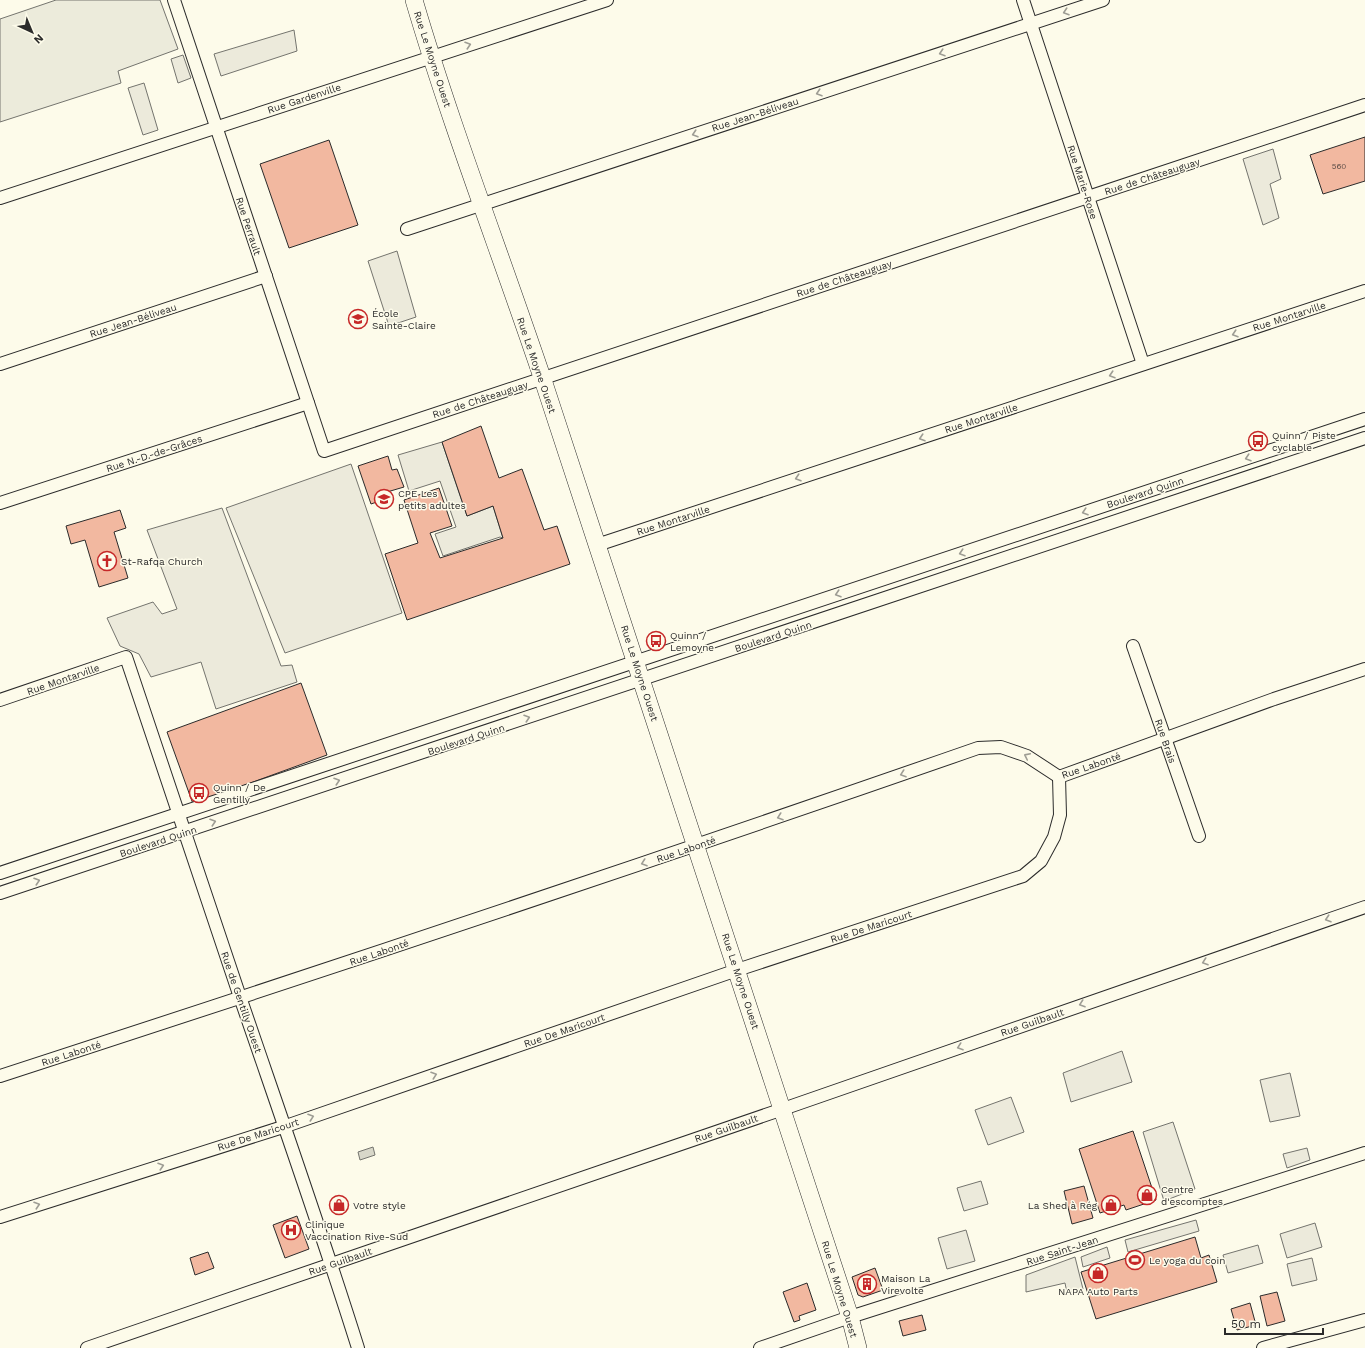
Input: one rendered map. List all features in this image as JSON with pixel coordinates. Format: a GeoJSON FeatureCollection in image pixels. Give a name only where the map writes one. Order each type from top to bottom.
{"type":"FeatureCollection","features":[{"type":"Feature","properties":{"kind":"street","name":"Rue Perrault"},"geometry":{"type":"LineString","coordinates":[[174,0],[324,451]]}},
{"type":"Feature","properties":{"kind":"street","name":"Rue Le Moyne Ouest"},"geometry":{"type":"LineString","coordinates":[[414,0],[431,57],[542,379],[637,662],[783,1109],[850,1317],[858,1348]]}},
{"type":"Feature","properties":{"kind":"street","name":"Rue Gardenville"},"geometry":{"type":"LineString","coordinates":[[0,198],[607,0]]}},
{"type":"Feature","properties":{"kind":"street","name":"Rue Marie-Rose"},"geometry":{"type":"LineString","coordinates":[[1023,0],[1143,364]]}},
{"type":"Feature","properties":{"kind":"street","name":"Rue Jean-Béliveau"},"geometry":{"type":"LineString","coordinates":[[407,229],[1103,0]]}},
{"type":"Feature","properties":{"kind":"street","name":"Rue de Châteauguay"},"geometry":{"type":"LineString","coordinates":[[324,451],[1365,105]]}},
{"type":"Feature","properties":{"kind":"street","name":"Rue Jean-Béliveau"},"geometry":{"type":"LineString","coordinates":[[0,364],[266,276]]}},
{"type":"Feature","properties":{"kind":"street","name":"Rue Montarville"},"geometry":{"type":"LineString","coordinates":[[597,545],[1365,291]]}},
{"type":"Feature","properties":{"kind":"street","name":"Rue N.-D.-de-Grâces"},"geometry":{"type":"LineString","coordinates":[[0,503],[308,403]]}},
{"type":"Feature","properties":{"kind":"street","name":"Boulevard Quinn"},"geometry":{"type":"LineString","coordinates":[[0,873],[1365,419]]}},
{"type":"Feature","properties":{"kind":"street","name":"Boulevard Quinn"},"geometry":{"type":"LineString","coordinates":[[0,894],[1365,438]]}},
{"type":"Feature","properties":{"kind":"street"},"geometry":{"type":"LineString","coordinates":[[925,566],[931,584]]}},
{"type":"Feature","properties":{"kind":"street","name":"Rue Brais"},"geometry":{"type":"LineString","coordinates":[[1133,646],[1198,836]]}},
{"type":"Feature","properties":{"kind":"street","name":"Rue Montarville"},"geometry":{"type":"LineString","coordinates":[[0,700],[126,657]]}},
{"type":"Feature","properties":{"kind":"street","name":"Rue de Gentilly Ouest"},"geometry":{"type":"LineString","coordinates":[[126,657],[184,832],[286,1126],[358,1348]]}},
{"type":"Feature","properties":{"kind":"street","name":"Rue Labonté"},"geometry":{"type":"LineString","coordinates":[[0,1076],[241,998],[696,846],[978,748],[1001,747],[1027,756],[1059,777],[1274,699],[1365,669]]}},
{"type":"Feature","properties":{"kind":"street","name":"Rue De Maricourt"},"geometry":{"type":"LineString","coordinates":[[0,1217],[286,1126],[737,970],[1023,876],[1041,861],[1054,837],[1060,815],[1059,777]]}},
{"type":"Feature","properties":{"kind":"street","name":"Rue Guilbault"},"geometry":{"type":"LineString","coordinates":[[87,1348],[1365,907]]}},
{"type":"Feature","properties":{"kind":"street","name":"Rue Saint-Jean"},"geometry":{"type":"LineString","coordinates":[[760,1348],[850,1317],[1365,1153]]}},
{"type":"Feature","properties":{"kind":"street"},"geometry":{"type":"LineString","coordinates":[[1262,1348],[1365,1320]]}},
{"type":"Feature","properties":{"kind":"shaded area"},"geometry":{"type":"Polygon","coordinates":[[[56,0],[160,0],[178,49],[118,71],[121,83],[0,122],[0,19],[56,0]]]}},
{"type":"Feature","properties":{"kind":"shaded area"},"geometry":{"type":"Polygon","coordinates":[[[294,30],[297,51],[221,76],[214,54],[294,30]]]}},
{"type":"Feature","properties":{"kind":"shaded area"},"geometry":{"type":"Polygon","coordinates":[[[183,55],[191,78],[178,83],[171,59],[183,55]]]}},
{"type":"Feature","properties":{"kind":"shaded area"},"geometry":{"type":"Polygon","coordinates":[[[144,83],[158,130],[143,135],[128,88],[144,83]]]}},
{"type":"Feature","properties":{"kind":"shaded area"},"geometry":{"type":"Polygon","coordinates":[[[1273,149],[1281,179],[1270,184],[1279,218],[1263,225],[1243,159],[1273,149]]]}},
{"type":"Feature","properties":{"kind":"shaded area"},"geometry":{"type":"Polygon","coordinates":[[[397,251],[416,317],[389,326],[368,261],[397,251]]]}},
{"type":"Feature","properties":{"kind":"shaded area"},"geometry":{"type":"Polygon","coordinates":[[[442,442],[467,516],[493,506],[503,538],[500,537],[443,556],[435,534],[456,527],[440,481],[409,491],[398,455],[442,442]]]}},
{"type":"Feature","properties":{"kind":"shaded area"},"geometry":{"type":"Polygon","coordinates":[[[351,464],[402,613],[285,653],[226,508],[351,464]]]}},
{"type":"Feature","properties":{"kind":"shaded area"},"geometry":{"type":"Polygon","coordinates":[[[222,508],[281,666],[292,665],[297,682],[216,709],[201,662],[151,677],[139,654],[120,646],[107,618],[153,602],[162,614],[177,609],[147,530],[222,508]]]}},
{"type":"Feature","properties":{"kind":"shaded area"},"geometry":{"type":"Polygon","coordinates":[[[1122,1051],[1132,1082],[1071,1102],[1063,1073],[1122,1051]]]}},
{"type":"Feature","properties":{"kind":"shaded area"},"geometry":{"type":"Polygon","coordinates":[[[1290,1073],[1300,1116],[1270,1122],[1260,1080],[1290,1073]]]}},
{"type":"Feature","properties":{"kind":"shaded area"},"geometry":{"type":"Polygon","coordinates":[[[1011,1097],[1024,1132],[988,1145],[975,1110],[1011,1097]]]}},
{"type":"Feature","properties":{"kind":"shaded area"},"geometry":{"type":"Polygon","coordinates":[[[1173,1122],[1195,1189],[1164,1201],[1143,1132],[1173,1122]]]}},
{"type":"Feature","properties":{"kind":"shaded area"},"geometry":{"type":"Polygon","coordinates":[[[373,1147],[375,1155],[360,1160],[358,1152],[373,1147]]]}},
{"type":"Feature","properties":{"kind":"shaded area"},"geometry":{"type":"Polygon","coordinates":[[[1307,1148],[1310,1160],[1287,1168],[1283,1154],[1307,1148]]]}},
{"type":"Feature","properties":{"kind":"shaded area"},"geometry":{"type":"Polygon","coordinates":[[[981,1181],[988,1204],[964,1211],[957,1188],[981,1181]]]}},
{"type":"Feature","properties":{"kind":"shaded area"},"geometry":{"type":"Polygon","coordinates":[[[1196,1220],[1199,1231],[1128,1252],[1125,1240],[1196,1220]]]}},
{"type":"Feature","properties":{"kind":"shaded area"},"geometry":{"type":"Polygon","coordinates":[[[1315,1223],[1322,1247],[1287,1258],[1280,1234],[1315,1223]]]}},
{"type":"Feature","properties":{"kind":"shaded area"},"geometry":{"type":"Polygon","coordinates":[[[966,1230],[975,1261],[947,1269],[938,1238],[966,1230]]]}},
{"type":"Feature","properties":{"kind":"shaded area"},"geometry":{"type":"Polygon","coordinates":[[[1258,1245],[1263,1263],[1228,1273],[1223,1255],[1258,1245]]]}},
{"type":"Feature","properties":{"kind":"shaded area"},"geometry":{"type":"Polygon","coordinates":[[[1107,1247],[1110,1258],[1083,1267],[1081,1257],[1107,1247]]]}},
{"type":"Feature","properties":{"kind":"shaded area"},"geometry":{"type":"Polygon","coordinates":[[[1075,1257],[1083,1289],[1067,1293],[1065,1283],[1026,1292],[1026,1275],[1075,1257]]]}},
{"type":"Feature","properties":{"kind":"shaded area"},"geometry":{"type":"Polygon","coordinates":[[[1312,1258],[1317,1280],[1292,1286],[1287,1264],[1312,1258]]]}},
{"type":"Feature","properties":{"kind":"building"},"geometry":{"type":"Polygon","coordinates":[[[1365,137],[1365,181],[1323,194],[1310,155],[1365,137]]]}},
{"type":"Feature","properties":{"kind":"building"},"geometry":{"type":"Polygon","coordinates":[[[329,140],[358,225],[289,248],[260,164],[329,140]]]}},
{"type":"Feature","properties":{"kind":"building"},"geometry":{"type":"Polygon","coordinates":[[[481,426],[499,478],[522,469],[544,530],[557,526],[570,564],[407,620],[385,554],[418,543],[404,500],[439,488],[452,526],[430,533],[440,558],[503,538],[493,506],[467,516],[442,442],[481,426]]]}},
{"type":"Feature","properties":{"kind":"building"},"geometry":{"type":"Polygon","coordinates":[[[388,456],[392,470],[397,469],[404,487],[387,492],[388,498],[371,504],[358,466],[388,456]]]}},
{"type":"Feature","properties":{"kind":"building","name":"St-Rafqa Church"},"geometry":{"type":"Polygon","coordinates":[[[120,510],[126,528],[114,532],[128,578],[99,587],[85,540],[71,544],[66,526],[120,510]]]}},
{"type":"Feature","properties":{"kind":"building"},"geometry":{"type":"Polygon","coordinates":[[[301,683],[327,755],[193,804],[167,732],[301,683]]]}},
{"type":"Feature","properties":{"kind":"building"},"geometry":{"type":"Polygon","coordinates":[[[1133,1131],[1156,1200],[1126,1210],[1124,1205],[1100,1213],[1079,1149],[1133,1131]]]}},
{"type":"Feature","properties":{"kind":"building"},"geometry":{"type":"Polygon","coordinates":[[[1084,1186],[1093,1218],[1072,1224],[1064,1191],[1084,1186]]]}},
{"type":"Feature","properties":{"kind":"building"},"geometry":{"type":"Polygon","coordinates":[[[297,1216],[309,1249],[285,1258],[273,1225],[297,1216]]]}},
{"type":"Feature","properties":{"kind":"building"},"geometry":{"type":"Polygon","coordinates":[[[1195,1237],[1201,1258],[1209,1255],[1217,1282],[1096,1319],[1081,1272],[1195,1237]]]}},
{"type":"Feature","properties":{"kind":"building"},"geometry":{"type":"Polygon","coordinates":[[[208,1252],[214,1268],[195,1275],[190,1258],[208,1252]]]}},
{"type":"Feature","properties":{"kind":"building","name":"Maison La Virevolte"},"geometry":{"type":"Polygon","coordinates":[[[875,1268],[883,1290],[863,1297],[858,1295],[852,1277],[875,1268]]]}},
{"type":"Feature","properties":{"kind":"building"},"geometry":{"type":"Polygon","coordinates":[[[807,1283],[816,1310],[799,1316],[800,1320],[794,1322],[783,1292],[807,1283]]]}},
{"type":"Feature","properties":{"kind":"building"},"geometry":{"type":"Polygon","coordinates":[[[1277,1292],[1285,1321],[1267,1326],[1260,1296],[1277,1292]]]}},
{"type":"Feature","properties":{"kind":"building"},"geometry":{"type":"Polygon","coordinates":[[[1250,1303],[1256,1325],[1237,1330],[1231,1309],[1250,1303]]]}},
{"type":"Feature","properties":{"kind":"building"},"geometry":{"type":"Polygon","coordinates":[[[922,1315],[926,1330],[903,1336],[899,1321],[922,1315]]]}},
{"type":"Feature","properties":{"kind":"place","name":"École Sainte-Claire"},"geometry":{"type":"Point","coordinates":[358,319]}},
{"type":"Feature","properties":{"kind":"place","name":"Quinn / Piste cyclable"},"geometry":{"type":"Point","coordinates":[1258,441]}},
{"type":"Feature","properties":{"kind":"place","name":"CPE Les petits adultes"},"geometry":{"type":"Point","coordinates":[384,499]}},
{"type":"Feature","properties":{"kind":"place","name":"St-Rafqa Church"},"geometry":{"type":"Point","coordinates":[107,561]}},
{"type":"Feature","properties":{"kind":"place","name":"Quinn / Lemoyne"},"geometry":{"type":"Point","coordinates":[656,641]}},
{"type":"Feature","properties":{"kind":"place","name":"Quinn / De Gentilly"},"geometry":{"type":"Point","coordinates":[199,793]}},
{"type":"Feature","properties":{"kind":"place","name":"Centre d'escomptes"},"geometry":{"type":"Point","coordinates":[1147,1195]}},
{"type":"Feature","properties":{"kind":"place","name":"Votre style"},"geometry":{"type":"Point","coordinates":[339,1205]}},
{"type":"Feature","properties":{"kind":"place","name":"La Shed à Rég"},"geometry":{"type":"Point","coordinates":[1111,1205]}},
{"type":"Feature","properties":{"kind":"place","name":"Clinique Vaccination Rive-Sud"},"geometry":{"type":"Point","coordinates":[291,1230]}},
{"type":"Feature","properties":{"kind":"place","name":"Le yoga du coin"},"geometry":{"type":"Point","coordinates":[1135,1260]}},
{"type":"Feature","properties":{"kind":"place","name":"NAPA Auto Parts"},"geometry":{"type":"Point","coordinates":[1098,1273]}},
{"type":"Feature","properties":{"kind":"place","name":"Maison La Virevolte"},"geometry":{"type":"Point","coordinates":[867,1284]}}]}
